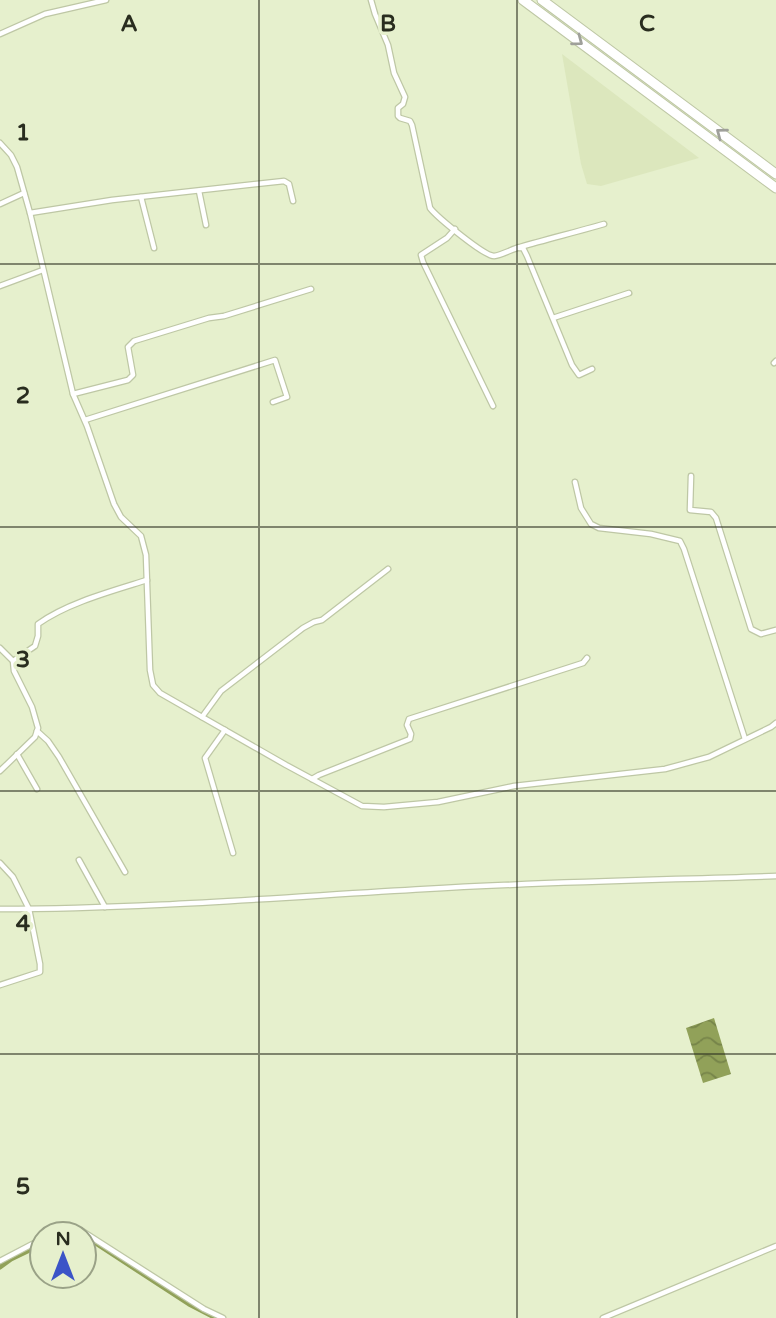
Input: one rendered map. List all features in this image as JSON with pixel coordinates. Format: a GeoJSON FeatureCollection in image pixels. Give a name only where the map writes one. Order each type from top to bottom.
{"type":"FeatureCollection","features":[{"type":"Feature","properties":{"kind":"highway"},"geometry":{"type":"LineString","coordinates":[[523,0],[776,188]]}},
{"type":"Feature","properties":{"kind":"highway"},"geometry":{"type":"LineString","coordinates":[[542,0],[776,174]]}},
{"type":"Feature","properties":{"kind":"street"},"geometry":{"type":"LineString","coordinates":[[0,34],[45,14],[106,0]]}},
{"type":"Feature","properties":{"kind":"street"},"geometry":{"type":"LineString","coordinates":[[371,0],[388,45],[394,73],[405,97],[398,108],[398,116],[410,121],[412,125],[430,208],[437,216],[475,248],[495,256],[604,224]]}},
{"type":"Feature","properties":{"kind":"street"},"geometry":{"type":"LineString","coordinates":[[0,143],[17,167],[73,394],[85,420],[114,504],[121,517],[141,536],[146,555],[150,670],[153,685],[160,693],[362,806],[438,803],[514,786],[665,769],[709,757],[776,723]]}},
{"type":"Feature","properties":{"kind":"street"},"geometry":{"type":"LineString","coordinates":[[30,213],[284,181],[289,184],[293,201]]}},
{"type":"Feature","properties":{"kind":"street"},"geometry":{"type":"LineString","coordinates":[[199,191],[206,225]]}},
{"type":"Feature","properties":{"kind":"street"},"geometry":{"type":"LineString","coordinates":[[0,204],[24,193]]}},
{"type":"Feature","properties":{"kind":"street"},"geometry":{"type":"LineString","coordinates":[[141,197],[154,248]]}},
{"type":"Feature","properties":{"kind":"street"},"geometry":{"type":"LineString","coordinates":[[454,229],[447,238],[421,255],[493,405]]}},
{"type":"Feature","properties":{"kind":"street"},"geometry":{"type":"LineString","coordinates":[[517,248],[523,248],[527,256],[572,365],[579,375],[592,369]]}},
{"type":"Feature","properties":{"kind":"street"},"geometry":{"type":"LineString","coordinates":[[0,286],[43,270]]}},
{"type":"Feature","properties":{"kind":"street"},"geometry":{"type":"LineString","coordinates":[[73,394],[128,380],[133,375],[128,347],[134,341],[311,289]]}},
{"type":"Feature","properties":{"kind":"street"},"geometry":{"type":"LineString","coordinates":[[553,318],[629,293]]}},
{"type":"Feature","properties":{"kind":"street"},"geometry":{"type":"LineString","coordinates":[[85,420],[275,360],[287,397],[273,401]]}},
{"type":"Feature","properties":{"kind":"street"},"geometry":{"type":"LineString","coordinates":[[691,476],[690,510],[711,512],[716,519],[751,629],[761,634],[776,629]]}},
{"type":"Feature","properties":{"kind":"street"},"geometry":{"type":"LineString","coordinates":[[575,482],[581,508],[591,524],[599,528],[651,534],[680,541],[745,740]]}},
{"type":"Feature","properties":{"kind":"street"},"geometry":{"type":"LineString","coordinates":[[202,717],[221,691],[303,628],[322,620],[388,569]]}},
{"type":"Feature","properties":{"kind":"street"},"geometry":{"type":"LineString","coordinates":[[13,661],[35,646],[37,624],[104,593],[147,580]]}},
{"type":"Feature","properties":{"kind":"street"},"geometry":{"type":"LineString","coordinates":[[0,648],[13,661],[14,671],[38,727],[35,737],[0,771]]}},
{"type":"Feature","properties":{"kind":"street"},"geometry":{"type":"LineString","coordinates":[[312,779],[410,739],[407,725],[409,719],[583,663],[587,658]]}},
{"type":"Feature","properties":{"kind":"street"},"geometry":{"type":"LineString","coordinates":[[225,730],[205,758],[233,853]]}},
{"type":"Feature","properties":{"kind":"street"},"geometry":{"type":"LineString","coordinates":[[37,732],[48,741],[59,757],[125,872]]}},
{"type":"Feature","properties":{"kind":"street"},"geometry":{"type":"LineString","coordinates":[[18,754],[37,789]]}},
{"type":"Feature","properties":{"kind":"street"},"geometry":{"type":"LineString","coordinates":[[79,860],[105,907]]}},
{"type":"Feature","properties":{"kind":"street"},"geometry":{"type":"LineString","coordinates":[[0,863],[13,877],[29,909],[40,964],[40,972],[0,985]]}},
{"type":"Feature","properties":{"kind":"street"},"geometry":{"type":"LineString","coordinates":[[0,909],[105,907],[428,889],[776,876]]}},
{"type":"Feature","properties":{"kind":"street"},"geometry":{"type":"LineString","coordinates":[[98,1241],[204,1309],[223,1318]]}},
{"type":"Feature","properties":{"kind":"street"},"geometry":{"type":"LineString","coordinates":[[0,1261],[28,1246]]}},
{"type":"Feature","properties":{"kind":"street"},"geometry":{"type":"LineString","coordinates":[[603,1318],[776,1246]]}},
{"type":"Feature","properties":{"kind":"shaded area"},"geometry":{"type":"Polygon","coordinates":[[[562,54],[699,158],[601,186],[587,184],[581,164],[562,54]]]}},
{"type":"Feature","properties":{"kind":"water"},"geometry":{"type":"Polygon","coordinates":[[[714,1018],[731,1074],[703,1083],[686,1028],[714,1018]]]}},
{"type":"Feature","properties":{"kind":"waterway"},"geometry":{"type":"LineString","coordinates":[[98,1245],[189,1304],[216,1318]]}},
{"type":"Feature","properties":{"kind":"waterway"},"geometry":{"type":"LineString","coordinates":[[0,1267],[28,1251]]}}]}
